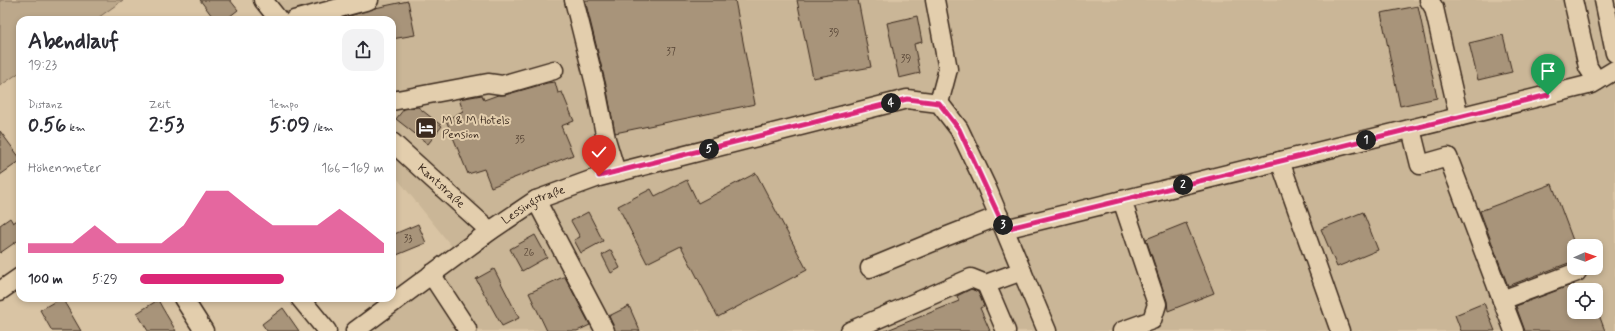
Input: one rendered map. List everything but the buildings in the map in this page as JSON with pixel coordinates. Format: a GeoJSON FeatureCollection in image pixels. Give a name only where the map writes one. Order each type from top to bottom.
{"type":"FeatureCollection","features":[{"type":"Feature","properties":{"kind":"street"},"geometry":{"type":"LineString","coordinates":[[263,0],[276,16]]}},
{"type":"Feature","properties":{"kind":"street"},"geometry":{"type":"LineString","coordinates":[[309,16],[369,0]]}},
{"type":"Feature","properties":{"kind":"street"},"geometry":{"type":"LineString","coordinates":[[574,0],[606,139],[616,172]]}},
{"type":"Feature","properties":{"kind":"street"},"geometry":{"type":"LineString","coordinates":[[935,0],[948,69],[939,103],[959,129],[1002,223],[1047,331]]}},
{"type":"Feature","properties":{"kind":"street"},"geometry":{"type":"LineString","coordinates":[[1429,0],[1434,8],[1459,117]]}},
{"type":"Feature","properties":{"kind":"street"},"geometry":{"type":"LineString","coordinates":[[1573,0],[1588,67],[1597,81]]}},
{"type":"Feature","properties":{"kind":"street"},"geometry":{"type":"LineString","coordinates":[[1604,0],[1615,53]]}},
{"type":"Feature","properties":{"kind":"street"},"geometry":{"type":"LineString","coordinates":[[396,100],[488,82],[502,85],[554,70]]}},
{"type":"Feature","properties":{"kind":"street"},"geometry":{"type":"LineString","coordinates":[[870,268],[944,237],[1002,223],[1122,200],[1592,84],[1615,70]]}},
{"type":"Feature","properties":{"kind":"street","name":"Lessingstraße"},"geometry":{"type":"LineString","coordinates":[[396,300],[490,231],[536,200],[599,176],[907,99],[939,103]]}},
{"type":"Feature","properties":{"kind":"street"},"geometry":{"type":"LineString","coordinates":[[1411,129],[1420,165],[1448,157],[1514,331]]}},
{"type":"Feature","properties":{"kind":"street","name":"Kantstraße"},"geometry":{"type":"LineString","coordinates":[[396,146],[490,231]]}},
{"type":"Feature","properties":{"kind":"street"},"geometry":{"type":"LineString","coordinates":[[1280,161],[1340,331]]}},
{"type":"Feature","properties":{"kind":"street"},"geometry":{"type":"LineString","coordinates":[[536,200],[605,331]]}},
{"type":"Feature","properties":{"kind":"street"},"geometry":{"type":"LineString","coordinates":[[1122,200],[1157,304],[1152,320],[1122,331]]}},
{"type":"Feature","properties":{"kind":"street"},"geometry":{"type":"LineString","coordinates":[[850,331],[971,278],[986,284],[1022,271]]}},
{"type":"Feature","properties":{"kind":"street"},"geometry":{"type":"LineString","coordinates":[[431,274],[467,331]]}},
{"type":"Feature","properties":{"kind":"street"},"geometry":{"type":"LineString","coordinates":[[1502,300],[1569,275]]}},
{"type":"Feature","properties":{"kind":"street"},"geometry":{"type":"LineString","coordinates":[[0,291],[16,280]]}},
{"type":"Feature","properties":{"kind":"street"},"geometry":{"type":"LineString","coordinates":[[986,284],[1006,331]]}},
{"type":"Feature","properties":{"kind":"street"},"geometry":{"type":"LineString","coordinates":[[186,302],[204,331]]}},
{"type":"Feature","properties":{"kind":"street"},"geometry":{"type":"LineString","coordinates":[[303,302],[327,331]]}},
{"type":"Feature","properties":{"kind":"street","name":"Lessingstraße"},"geometry":{"type":"LineString","coordinates":[[355,331],[394,302]]}},
{"type":"Feature","properties":{"kind":"shaded area"},"geometry":{"type":"Polygon","coordinates":[[[0,0],[123,0],[101,16],[16,16],[16,75],[0,86],[0,0]]]}},
{"type":"Feature","properties":{"kind":"shaded area"},"geometry":{"type":"Polygon","coordinates":[[[254,0],[1615,0],[1615,331],[350,331],[390,302],[396,302],[396,297],[457,253],[396,177],[396,16],[267,16],[254,0]]]}},
{"type":"Feature","properties":{"kind":"place","name":"M & M Hotels Pension"},"geometry":{"type":"Point","coordinates":[426,128]}},
{"type":"Feature","properties":{"kind":"route"},"geometry":{"type":"LineString","coordinates":[[599,176],[907,99],[939,103],[959,129],[1005,229],[1548,95]]}}]}
